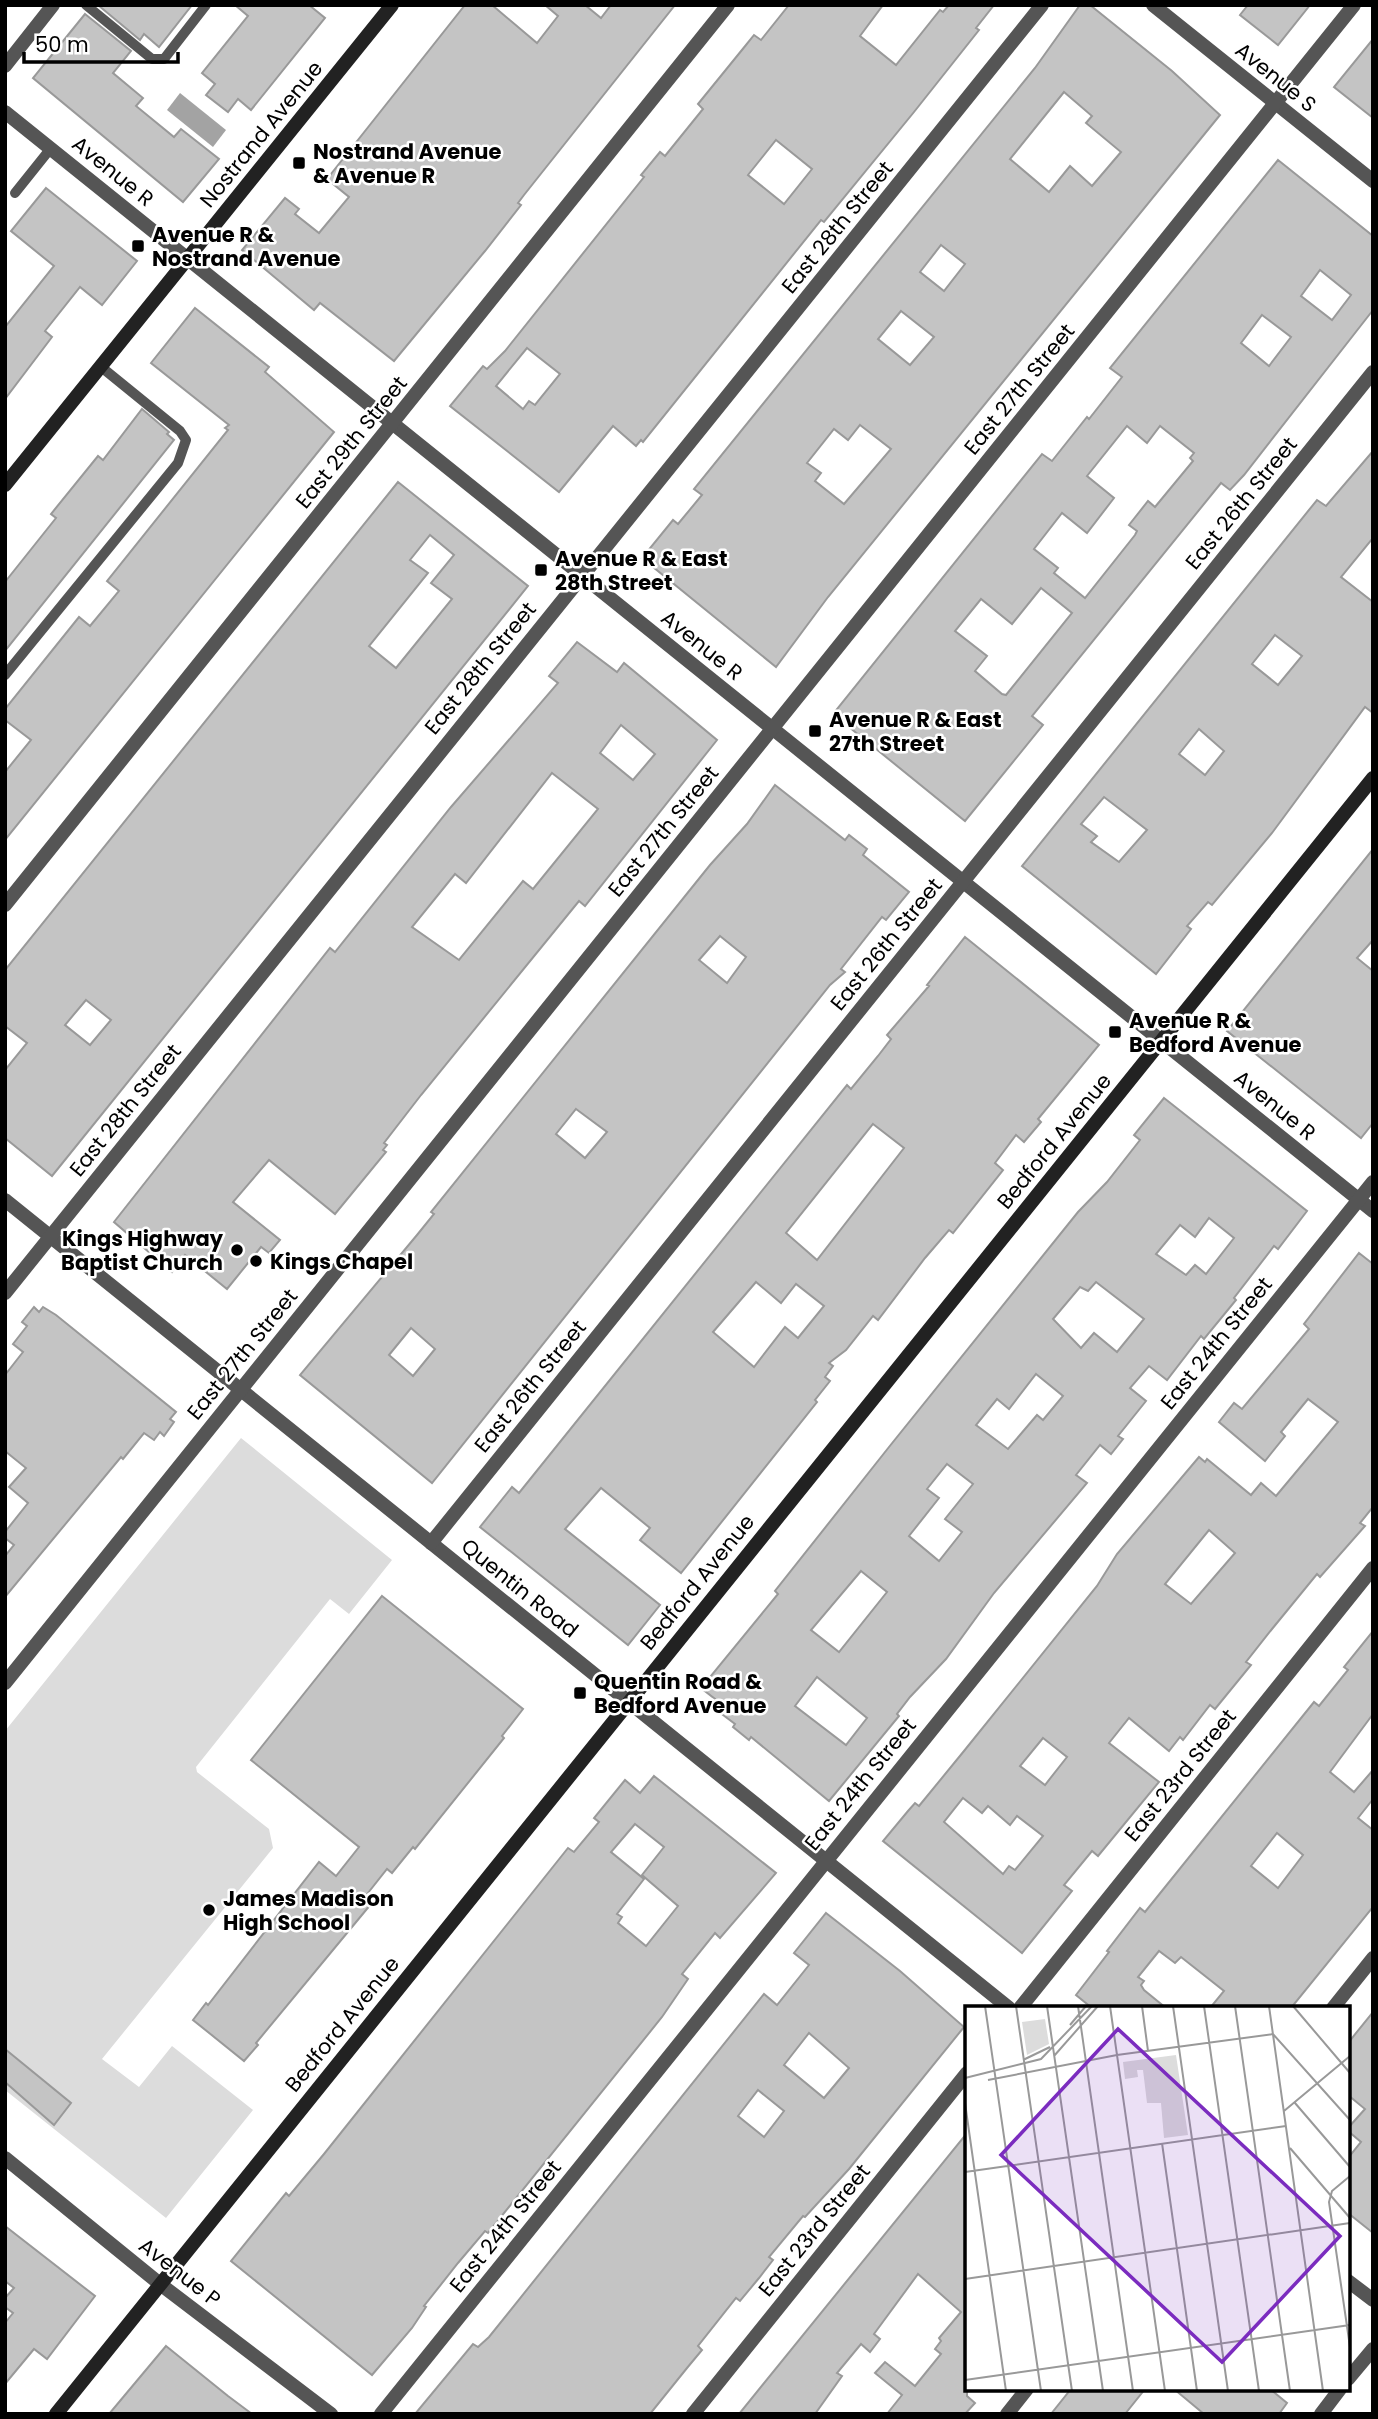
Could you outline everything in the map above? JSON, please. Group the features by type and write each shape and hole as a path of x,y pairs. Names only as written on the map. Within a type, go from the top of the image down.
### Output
{"main road":[{"name":"Nostrand Avenue","path":"5,485 392,5"},
{"name":"Bedford Avenue","path":"56,2414 1373,778"}],"street":[{"path":"5,66 53,5"},
{"name":"East 29th Street","path":"5,905 728,5"},
{"name":"East 28th Street","path":"5,1293 1042,5"},
{"name":"Avenue S","path":"1153,5 1373,181"},
{"name":"East 27th Street","path":"5,1683 1354,5"},
{"name":"Avenue R","path":"5,111 1373,1211"},
{"name":"East 26th Street","path":"431,1543 1373,372"},
{"name":"East 24th Street","path":"381,2414 1373,1182"},
{"name":"Quentin Road","path":"5,1200 1007,2006"},
{"name":"East 23rd Street","path":"1022,2006 1373,1568"},
{"path":"1335,2006 1373,1958"},
{"name":"East 23rd Street","path":"693,2414 965,2076"},
{"name":"Avenue P","path":"5,2158 160,2284 331,2414"},
{"path":"1350,2283 1373,2301"},
{"path":"1350,2377 1373,2348"},
{"path":"1007,2414 1025,2391"},
{"path":"1321,2414 1338,2391"}],"lane":[{"path":"86,5 152,59 163,59 206,5"},
{"path":"15,192 51,148"},
{"path":"5,675 178,463 186,448 186,440 180,431 100,366"}],"shaded area":[{"path":"180,93 226,130 213,147 167,110"},
{"path":"241,1438 392,1560 349,1614 330,1599 196,1767 197,1772 269,1829 273,1848 102,2059 139,2087 172,2046 253,2110 166,2218 5,2090 5,1731"}],"building":[{"path":"98,5 192,5 159,47 144,34 140,40"},
{"path":"235,5 309,5 325,18 251,110 238,99 228,112 206,95 215,84 202,73 248,16"},
{"path":"465,5 492,5 537,43 558,16 545,5 585,5 601,18 611,5 675,5 524,195 518,203 521,205 485,251 394,361 320,303 314,310 242,250 285,198 299,209 295,214 319,233 349,197 327,179"},
{"path":"789,5 883,5 860,36 896,65 940,10 943,12 949,5 994,5 976,28 979,30 914,112 824,222 821,220 643,442 641,440 636,446 613,426 559,492 450,406 483,366 487,369 505,351 644,177 641,175 660,152 665,156 703,109 698,104 754,35 761,40","holes":["776,140 812,169 784,204 748,175","527,348 560,374 535,405 529,401 523,409 496,386"]},
{"path":"1080,5 1090,5 1172,71 1220,115 828,597 776,667 642,558 673,520 678,524 702,495 694,489 1035,68","holes":["1064,92 1092,116 1086,123 1121,152 1092,186 1070,166 1049,192 1010,159","941,245 965,264 944,291 920,272","901,311 934,337 910,365 878,339","860,425 891,449 844,504 815,481 821,473 807,463 834,429 848,440"]},
{"path":"1248,5 1310,5 1278,45 1240,15"},
{"path":"85,14 131,51 113,73 143,98 136,106 174,137 181,129 219,159 183,202 33,78"},
{"path":"1373,39 1373,118 1334,87"},
{"path":"1278,160 1373,236 1373,310 1244,475 1230,490 1221,483 1032,716 1043,725 965,821 833,714 1042,454 1052,461 1087,417 1089,419 1122,377 1110,368","holes":["1320,270 1351,295 1332,320 1301,296","1262,315 1291,337 1269,366 1241,343","1127,426 1147,443 1160,426 1194,453 1190,458 1193,461 1155,507 1148,501 1129,525 1137,531 1135,535 1085,598 1054,573 1058,568 1034,549 1062,513 1087,533 1114,498 1087,476","1041,588 1072,613 1006,695 975,671 987,656 955,631 981,599 1012,624"]},
{"path":"46,188 137,261 102,305 80,287 45,331 52,337 5,399 5,327 54,266 11,231"},
{"path":"195,308 269,367 265,372 334,432 5,840 5,772 31,740 5,720 5,709 79,617 90,626 119,591 107,581 228,430 225,428 229,425 151,363"},
{"path":"142,409 169,432 167,434 174,440 5,651 5,582 56,518 51,514 98,456 103,460"},
{"path":"1373,451 1373,538 1341,577 1373,602 1373,713 1365,707 1272,833 1212,905 1208,902 1187,926 1191,929 1156,974 1022,866 1317,500 1326,506","holes":["1275,635 1302,656 1278,685 1252,664","1199,729 1224,751 1205,775 1179,754","1104,797 1147,830 1119,862 1091,842 1097,836 1081,824"]},
{"path":"398,482 528,586 52,1176 5,1138 5,1070 27,1043 5,1026 5,970","holes":["430,535 454,555 431,583 452,599 396,668 369,646 428,573 410,560","86,1000 111,1020 90,1045 65,1025"]},
{"path":"577,642 617,672 624,663 717,740 585,906 579,901 421,1095 384,1143 387,1145 383,1150 386,1152 335,1214 269,1160 233,1202 280,1240 269,1253 261,1247 227,1289 185,1255 172,1272 114,1222 330,948 335,952 451,807 558,683 549,676","holes":["621,725 655,754 633,780 600,753","552,773 598,809 533,889 523,881 459,960 412,927 455,874 466,883"]},
{"path":"775,785 845,840 849,835 867,849 863,855 909,892 886,920 882,917 841,969 845,972 830,985 432,1483 300,1375 434,1214 431,1212 710,865 747,824","holes":["720,936 746,957 727,983 699,960","576,1109 607,1132 585,1158 556,1134","411,1328 435,1349 413,1376 389,1355"]},
{"path":"1373,849 1373,940 1357,958 1373,971 1373,1123 1361,1138 1227,1031"},
{"path":"965,937 1099,1045 1038,1119 1041,1122 1024,1142 1016,1135 995,1163 1003,1170 953,1233 949,1230 878,1320 873,1316 846,1350 829,1363 833,1366 825,1377 830,1381 815,1400 817,1402 681,1573 640,1540 650,1528 601,1488 565,1529 660,1605 628,1645 480,1527 512,1487 519,1493 847,1085 851,1089 878,1056 891,1039 887,1035 929,986 927,985","holes":["873,1124 904,1148 817,1260 786,1233","756,1282 781,1303 796,1284 824,1306 798,1338 785,1327 754,1367 713,1332"]},
{"path":"1164,1098 1307,1211 1278,1249 1274,1246 1234,1298 1236,1300 1204,1339 1201,1336 1167,1380 1149,1366 1130,1388 1146,1401 1118,1436 1123,1439 1111,1454 1100,1445 1076,1475 1087,1483 994,1593 946,1659 910,1697 897,1714 899,1716 829,1801 751,1737 749,1740 733,1727 735,1724 710,1705 715,1699 701,1688 778,1594 775,1591 889,1447 1078,1212 1107,1182 1140,1140 1134,1135","holes":["1209,1218 1234,1238 1206,1274 1195,1265 1186,1275 1156,1254 1180,1225 1195,1237","1096,1282 1144,1319 1117,1352 1094,1333 1081,1348 1053,1319 1080,1287 1088,1291","1036,1374 1063,1396 1043,1420 1037,1415 1008,1449 976,1425 997,1399 1009,1409","947,1464 973,1484 945,1519 962,1532 939,1561 909,1536 939,1498 927,1489","861,1571 887,1592 839,1652 811,1630","817,1677 867,1718 846,1745 795,1706"]},
{"path":"1359,1253 1373,1264 1373,1507 1360,1523 1365,1526 1320,1577 1317,1574 1246,1662 1251,1665 1215,1709 1210,1705 1183,1740 1180,1737 1169,1751 1129,1718 1109,1743 1159,1782 1098,1856 1092,1851 1064,1885 1072,1891 1022,1953 883,1841 915,1803 919,1806 1097,1586 1117,1554 1199,1457 1205,1462 1207,1459 1251,1495 1261,1483 1276,1496 1338,1422 1308,1399 1281,1432 1285,1436 1265,1461 1219,1422 1234,1403 1242,1409 1309,1329 1304,1324","holes":["1209,1530 1235,1553 1191,1604 1165,1584","1043,1738 1067,1757 1045,1785 1020,1766","963,1798 982,1813 988,1806 1010,1825 1017,1816 1043,1836 1015,1870 1009,1866 1003,1874 944,1822"]},
{"path":"34,1307 39,1312 43,1307 56,1315 176,1412 170,1419 174,1422 164,1436 160,1432 154,1440 144,1433 123,1459 121,1457 5,1597 5,1556 14,1545 5,1538 5,1532 28,1503 9,1487 26,1468 5,1451 5,1375 23,1352 13,1344 27,1326 22,1322"},
{"path":"382,1596 523,1709 502,1736 504,1738 415,1849 413,1847 392,1873 387,1869 364,1898 371,1904 244,2061 193,2020 206,2003 208,2005 319,1862 336,1876 359,1847 251,1760"},
{"path":"1373,1631 1373,1714 1330,1772 1354,1792 1373,1770 1373,1799 1358,1818 1373,1830 1373,1907 1293,2006 1212,2006 1224,1991 1181,1957 1175,1963 1159,1951 1138,1977 1144,1981 1141,1985 1144,1990 1164,2006 1090,2006 1076,1995 1140,1908 1145,1912 1314,1702 1319,1706 1348,1670 1344,1667","holes":["1277,1833 1303,1855 1278,1888 1251,1866"]},
{"path":"654,1776 776,1873 720,1938 715,1933 682,1974 688,1979 662,2017 488,2233 485,2231 458,2263 424,2306 426,2307 412,2328 372,2375 231,2261 286,2193 289,2196 324,2154 568,1848 574,1852 599,1822 594,1818 625,1780 640,1793","holes":["635,1824 664,1847 642,1875 678,1906 646,1946 618,1923 622,1917 617,1914 644,1879 611,1852"]},
{"path":"826,1913 900,1971 964,2027 849,2169 805,2217 803,2216 769,2257 773,2260 740,2301 736,2298 698,2346 702,2350 650,2414 415,2414 473,2344 478,2347 489,2337 764,1994 777,2005 809,1965 794,1953","holes":["809,2033 849,2068 824,2098 784,2065","758,2090 784,2111 764,2137 738,2116"]},
{"path":"1373,2012 1373,2233 1350,2215 1350,2156 1361,2142 1350,2133 1350,2126 1365,2109 1350,2097 1350,2041"},
{"path":"5,2049 71,2103 54,2125 5,2082"},
{"path":"965,2135 965,2391 975,2403 965,2414 887,2414 902,2395 875,2373 885,2362 915,2386 941,2354 935,2349 941,2341 939,2338 961,2312 918,2274 874,2334 880,2339 870,2352 861,2344 837,2373 842,2376 815,2414 739,2414"},
{"path":"5,2226 95,2296 47,2359 34,2349 5,2384 5,2323 13,2313 5,2307 5,2298 14,2288 5,2281"},
{"path":"166,2346 228,2396 252,2414 109,2414"},
{"path":"1069,2391 1143,2391 1125,2414 1051,2414"},
{"path":"1176,2391 1272,2391 1287,2403 1279,2414 1204,2414"}],"place":[{"name":"Nostrand Avenue & Avenue R","path":"299,163"},
{"name":"Avenue R & Nostrand Avenue","path":"138,246"},
{"name":"Avenue R & East 28th Street","path":"541,570"},
{"name":"Avenue R & East 27th Street","path":"815,731"},
{"name":"Avenue R & Bedford Avenue","path":"1115,1032"},
{"name":"Kings Highway Baptist Church","path":"237,1250"},
{"name":"Kings Chapel","path":"256,1261"},
{"name":"Quentin Road & Bedford Avenue","path":"580,1693"},
{"name":"James Madison High School","path":"209,1910"}]}
